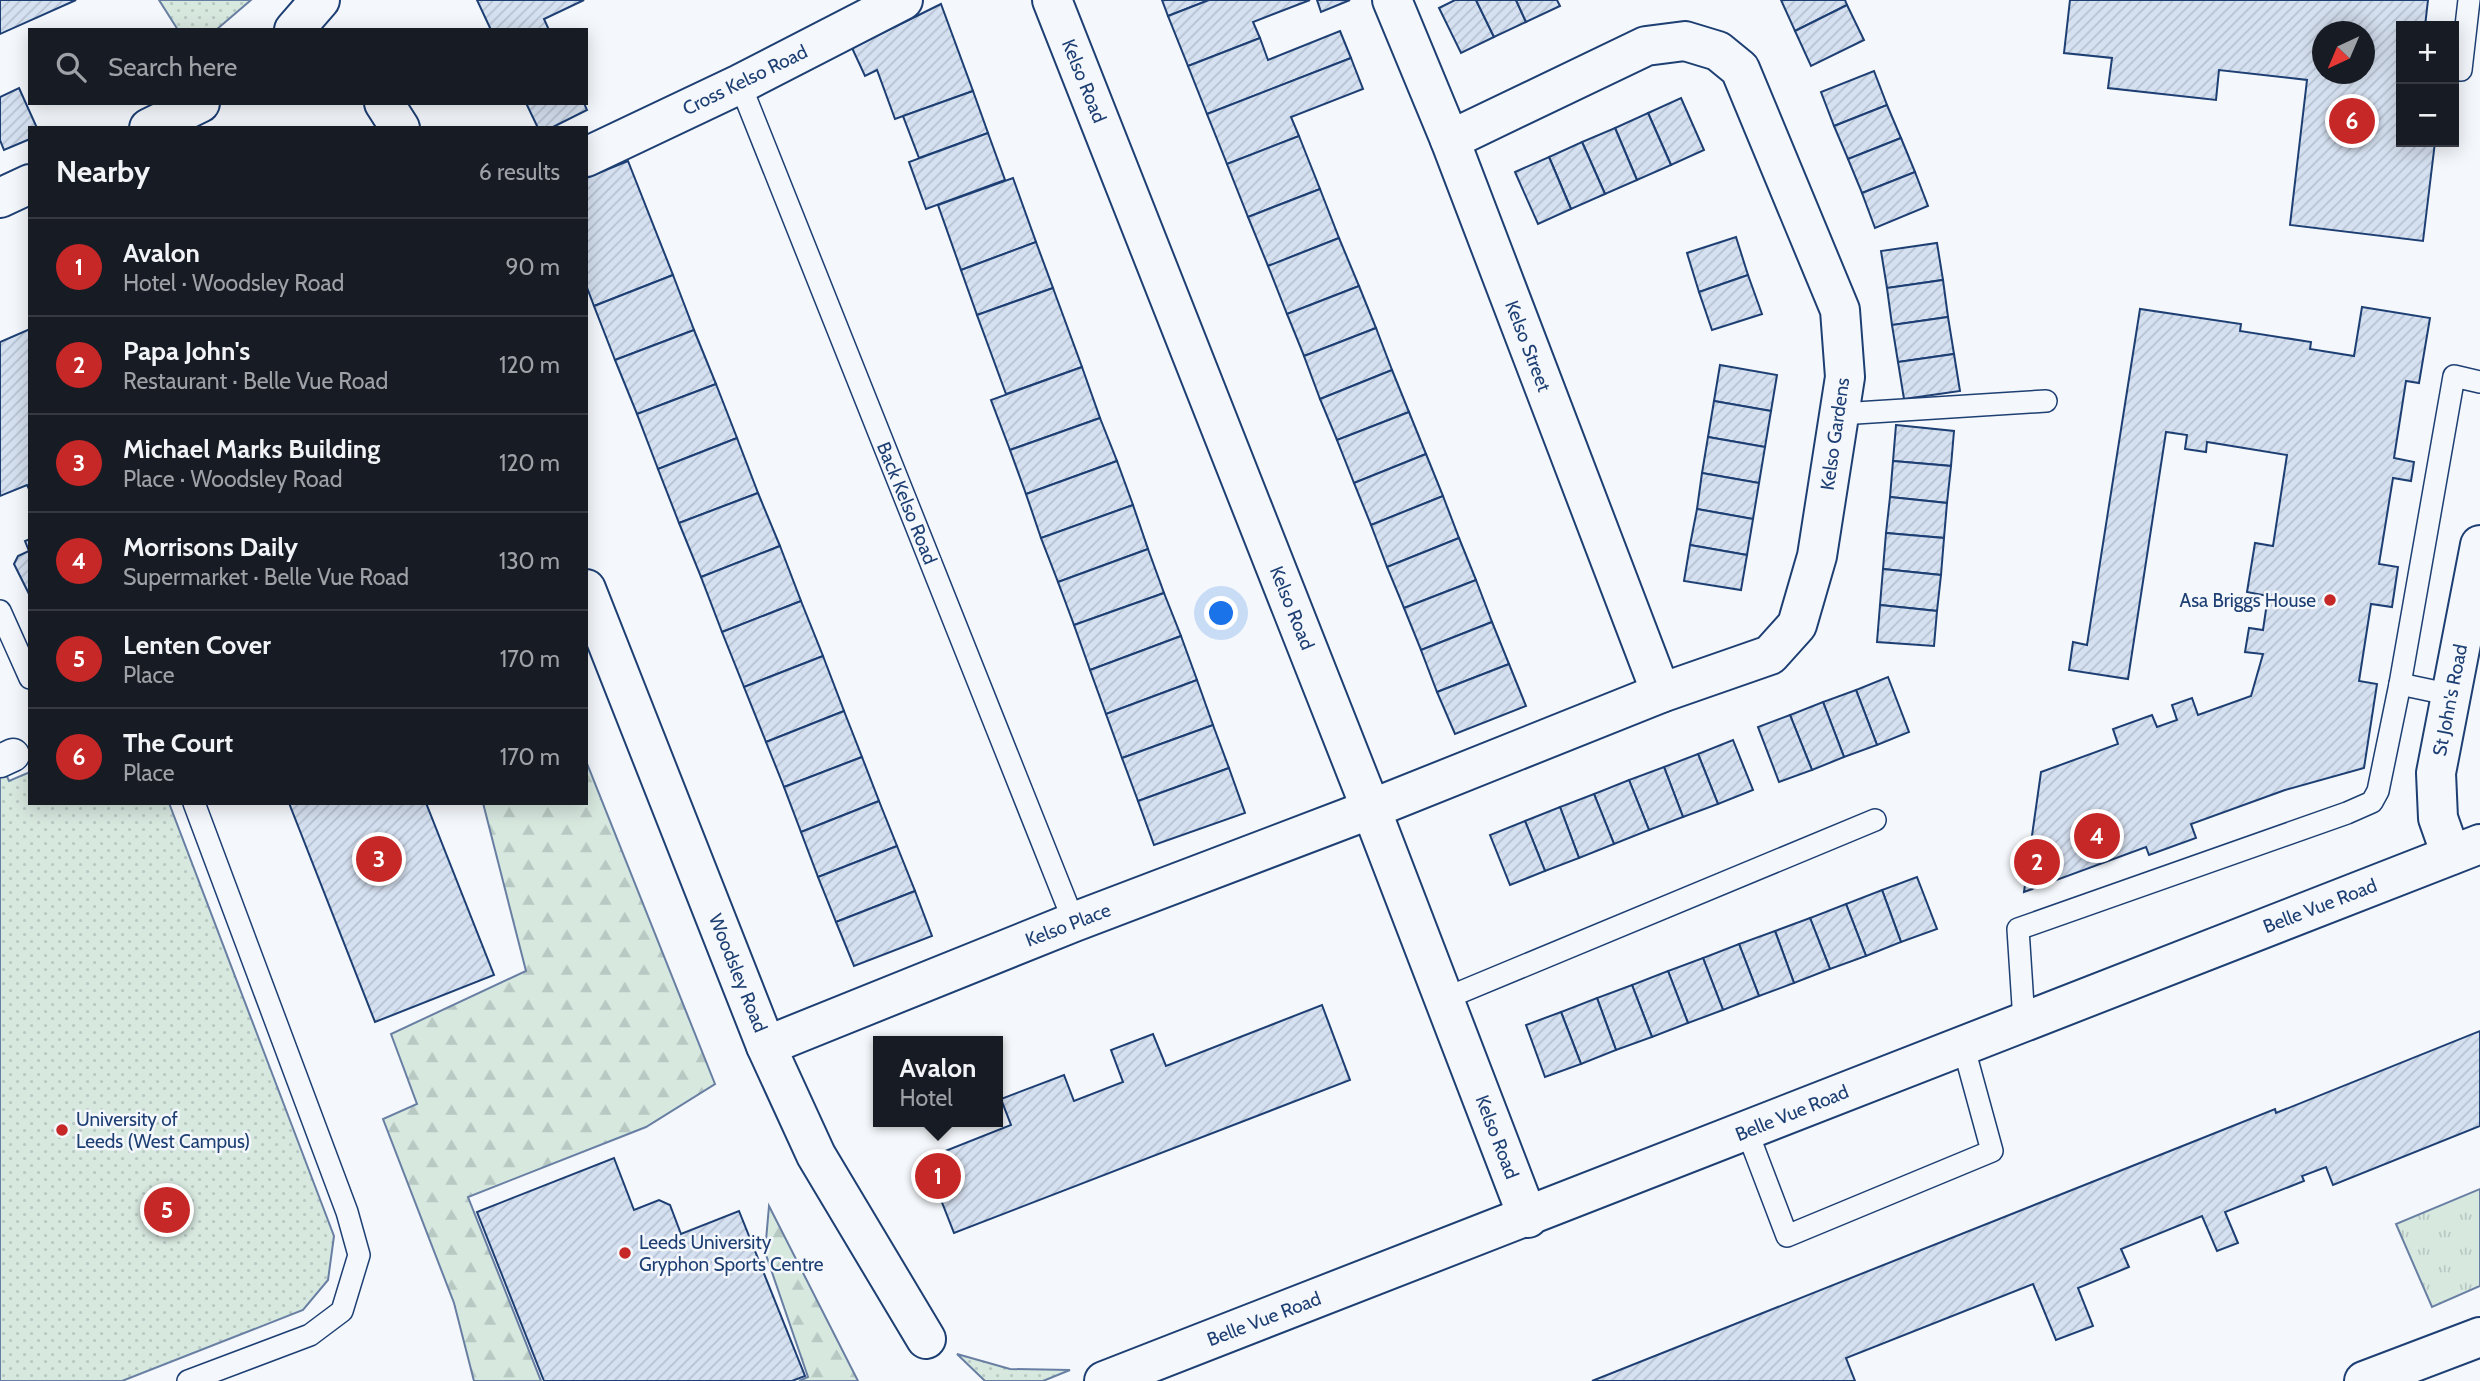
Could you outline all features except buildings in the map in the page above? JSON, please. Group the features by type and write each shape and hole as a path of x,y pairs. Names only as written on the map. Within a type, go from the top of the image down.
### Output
{"street":[{"name":"Cross Kelso Road","path":"588,156 740,84 903,0"},
{"name":"Kelso Road","path":"1052,0 1371,809 1528,1218"},
{"name":"Kelso Street","path":"1392,0 1450,140 1661,693"},
{"name":"Kelso Gardens","path":"1371,809 1661,693 1770,655 1797,625 1817,556 1845,377 1840,310 1740,69 1718,51 1685,41 1646,46 1450,140"},
{"path":"153,126 196,105"},
{"path":"385,105 399,126"},
{"path":"0,198 28,185"},
{"name":"St John's Road","path":"2465,849 2438,818 2436,773 2480,545"},
{"name":"Woodsley Road","path":"588,594 766,1046 816,1155 926,1339"},
{"name":"Kelso Place","path":"766,1046 1074,922 1371,809"},
{"name":"Belle Vue Road","path":"1104,1381 1528,1218 2465,849"},
{"path":"2364,1381 2480,1337"}],"lane":[{"path":"2460,70 2469,0"},
{"name":"Back Kelso Road","path":"740,84 1074,922"},
{"path":"2024,1021 2018,929 2372,802 2378,791 2400,684 2454,376 2480,382"},
{"path":"1840,414 2046,401"},
{"path":"0,611 28,674"},
{"path":"2400,684 2452,695"},
{"path":"188,1381 310,1335 342,1311 359,1255 347,1212 195,805"},
{"path":"1444,999 1875,820"},
{"path":"1747,1130 1787,1236 1992,1151 1963,1045"}],"green space":[{"path":"159,0 251,0 218,28 177,28"},
{"path":"0,761 9,781 28,773 28,805 170,805 334,1236 328,1280 303,1310 122,1381 0,1381"},
{"path":"588,766 715,1084 646,1127 468,1197 541,1381 474,1381 454,1303 383,1119 417,1104 391,1034 526,971 484,805 588,805"},
{"path":"2480,1189 2480,1286 2432,1307 2396,1224"},
{"path":"769,1206 858,1381 799,1381 808,1377 765,1252"},
{"path":"957,1354 1010,1369 1070,1370 1043,1381 985,1381"}],"place":[{"name":"The Court","path":"2352,121"},
{"name":"Asa Briggs House","path":"2330,600"},
{"name":"Morrisons Daily","path":"2097,836"},
{"name":"Michael Marks Building","path":"379,859"},
{"name":"Papa John's","path":"2037,862"},
{"name":"University of Leeds (West Campus)","path":"62,1130"},
{"name":"Avalon","path":"938,1176"},
{"name":"Lenten Cover","path":"167,1210"},
{"name":"Leeds University Gryphon Sports Centre","path":"625,1253"}]}
